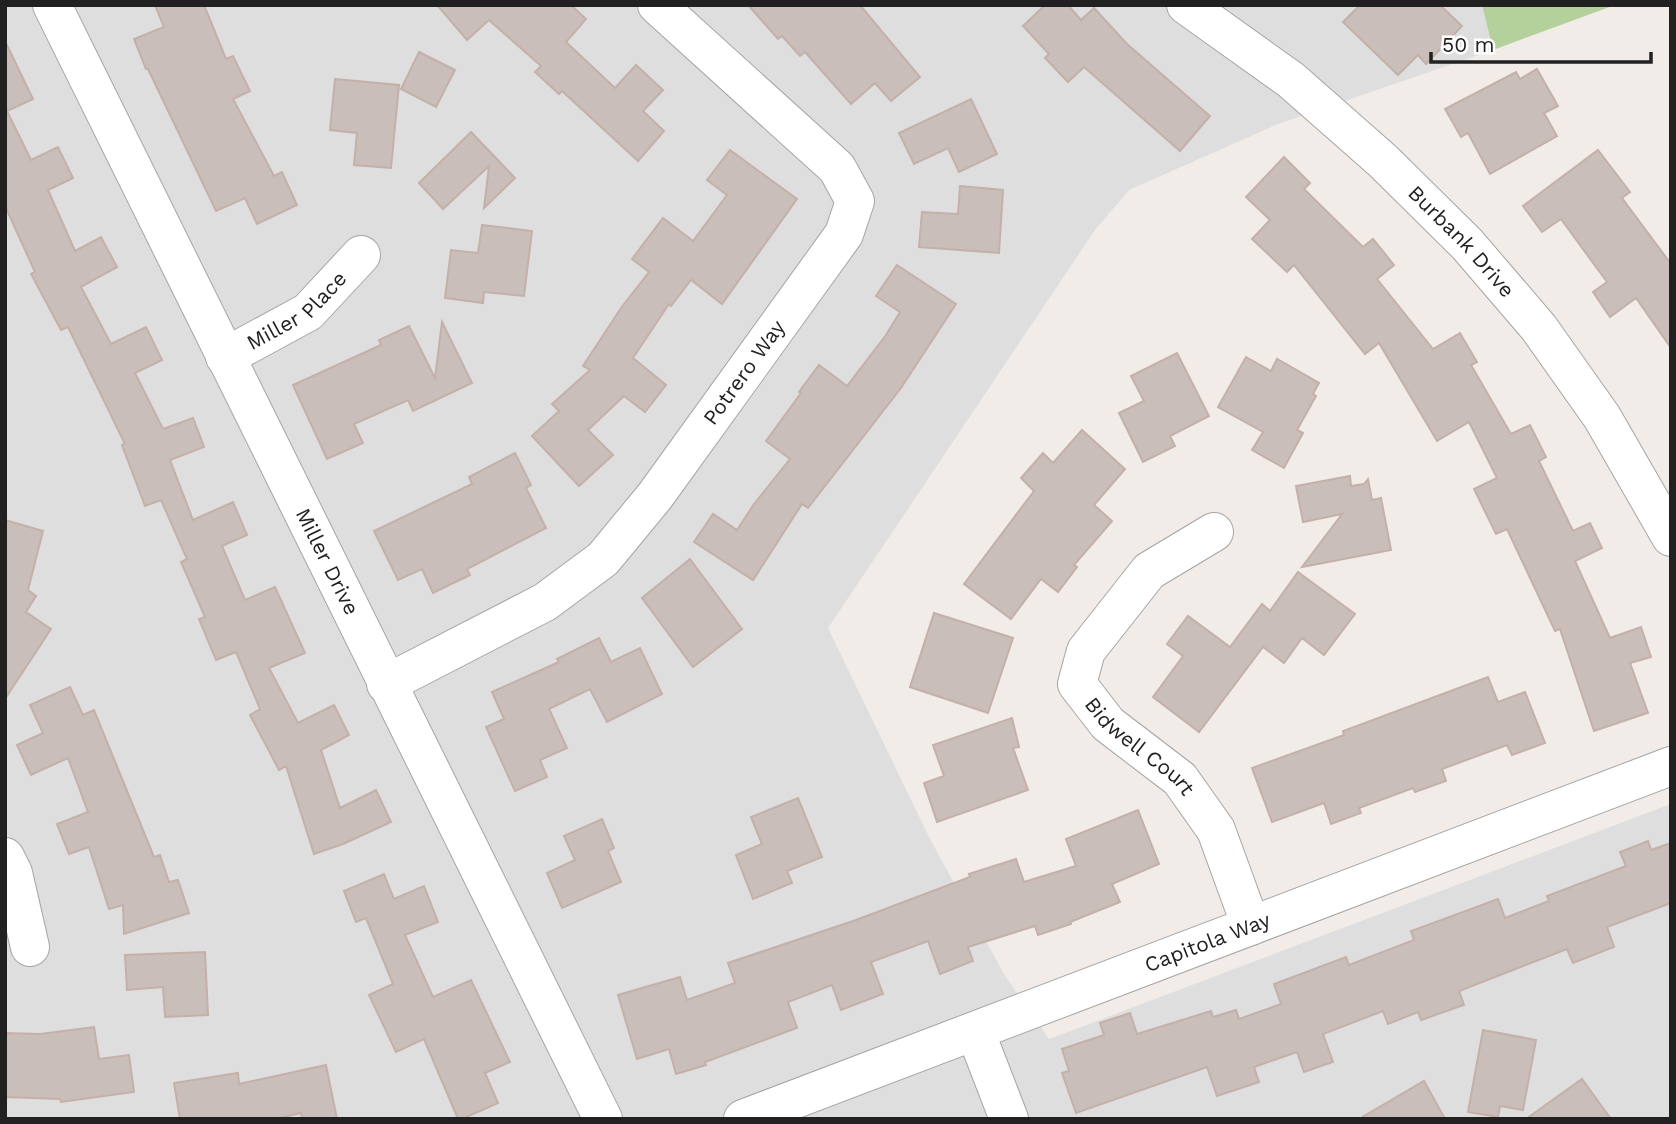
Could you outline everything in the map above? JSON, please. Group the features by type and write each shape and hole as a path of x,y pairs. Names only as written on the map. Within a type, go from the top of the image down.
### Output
{"street":[{"name":"Miller Drive","path":"52,5 603,1119"},
{"name":"Potrero Way","path":"386,684 545,602 603,559 656,496 844,234 855,201 836,168 657,5"},
{"name":"Burbank Drive","path":"1186,5 1291,79 1383,161 1467,244 1539,328 1602,417 1671,537"},
{"name":"Miller Place","path":"225,357 308,312 361,255"},
{"name":"Bidwell Court","path":"1214,533 1149,571 1086,651 1077,684 1108,724 1180,779 1216,830 1251,926"},
{"name":"Capitola Way","path":"743,1119 1671,766"},
{"path":"5,857 13,873 30,947"},
{"path":"975,1031 1009,1119"}],"shaded area":[{"path":"5,5 1482,5 1493,50 1278,124 1129,190 1095,230 828,628 930,839 1004,974 1049,1039 1671,804 1671,1119 5,1119"}],"green space":[{"path":"1482,5 1615,5 1493,50"}],"building":[{"path":"155,5 204,5 226,59 233,56 250,91 233,99 274,176 282,172 297,205 257,224 245,198 216,211 134,39 164,27"},
{"path":"437,5 571,5 586,19 566,42 615,88 636,65 663,90 643,111 664,131 638,161 562,91 559,94 535,72 541,66 489,20 467,40"},
{"path":"748,5 860,5 920,77 891,101 875,83 851,104 805,52 800,56 782,36 778,39"},
{"path":"1045,5 1068,5 1081,20 1094,8 1127,44 1210,116 1180,151 1084,67 1068,82 1045,58 1049,54 1023,26"},
{"path":"1360,5 1440,5 1462,26 1426,64 1418,55 1398,75 1343,22"},
{"path":"5,41 33,99 7,111 31,160 58,147 73,178 48,190 75,251 101,237 117,267 81,287 111,344 146,327 162,360 135,373 163,429 193,418 204,447 170,460 193,520 233,502 247,535 222,546 245,600 275,587 305,653 269,668 298,723 334,705 349,735 321,750 340,808 376,790 391,822 343,844 314,854 286,766 279,770 250,715 260,709 236,652 216,660 199,619 205,617 181,562 187,559 161,500 145,506 122,445 125,444 68,327 61,330 31,274 35,272 5,206"},
{"path":"419,52 455,70 436,107 401,89"},
{"path":"1537,69 1558,106 1544,113 1557,136 1490,174 1468,133 1461,137 1445,109 1516,72 1520,79"},
{"path":"335,79 399,85 391,168 354,165 357,133 330,130"},
{"path":"971,99 997,154 959,172 948,148 914,164 899,133"},
{"path":"471,132 515,178 484,208 489,166 443,209 419,183"},
{"path":"730,150 797,199 722,304 691,280 671,306 669,304 633,358 666,385 645,412 624,396 588,430 613,455 579,486 532,436 559,411 552,404 590,370 583,366 621,308 649,272 632,259 663,218 693,241 727,195 707,180"},
{"path":"1598,150 1630,192 1622,198 1671,264 1671,348 1636,298 1610,317 1593,292 1607,282 1561,219 1542,232 1523,206"},
{"path":"1284,157 1310,183 1304,189 1363,247 1373,239 1394,265 1377,279 1433,349 1460,333 1477,362 1471,365 1511,434 1530,425 1546,457 1539,461 1573,531 1590,523 1602,548 1575,561 1610,638 1641,627 1651,657 1630,663 1648,713 1594,731 1560,629 1555,631 1507,529 1496,534 1474,489 1497,478 1469,422 1437,441 1379,343 1365,354 1294,265 1287,272 1252,239 1270,220 1246,197"},
{"path":"960,186 1003,190 999,253 919,247 922,212 958,214"},
{"path":"482,225 532,231 524,296 484,292 483,303 445,298 451,250 478,253"},
{"path":"897,265 956,304 901,388 808,508 802,504 753,580 694,542 713,514 737,530 790,459 766,441 819,365 847,386 886,335 900,312 876,296"},
{"path":"442,322 472,383 413,411 408,400 354,424 363,443 327,459 293,385 381,345 379,340 409,326 435,378"},
{"path":"1177,353 1209,416 1170,436 1175,446 1143,462 1119,413 1144,401 1131,376"},
{"path":"1246,357 1271,371 1277,359 1319,383 1313,394 1316,396 1297,430 1303,433 1284,468 1252,450 1263,432 1218,407"},
{"path":"1082,430 1125,469 1094,505 1112,521 1074,565 1077,567 1058,592 1041,579 1011,619 964,584 1034,491 1021,478 1043,453 1053,463"},
{"path":"515,453 531,485 526,488 546,528 467,569 470,575 433,593 422,569 398,580 374,531 472,484 469,477"},
{"path":"1350,476 1351,486 1364,484 1368,479 1372,500 1381,498 1391,550 1302,567 1342,514 1303,522 1296,486"},
{"path":"5,520 43,531 28,590 36,596 26,612 51,629 5,699"},
{"path":"690,559 742,629 693,667 642,598"},
{"path":"1298,572 1355,614 1324,655 1302,638 1284,663 1263,647 1199,732 1153,697 1183,656 1167,644 1188,616 1230,647 1262,604 1270,611"},
{"path":"934,613 1013,638 988,713 910,687"},
{"path":"599,638 611,662 640,648 662,694 607,722 590,689 549,709 567,748 540,760 547,777 515,791 486,727 504,719 492,692 559,662 557,659"},
{"path":"1488,677 1498,702 1525,692 1545,743 1512,755 1507,745 1442,769 1446,781 1415,792 1413,788 1359,808 1361,813 1331,824 1324,803 1272,822 1252,768 1344,735 1343,731"},
{"path":"70,687 83,715 94,710 154,857 160,855 169,882 178,880 189,913 124,934 123,905 109,909 89,847 69,854 57,824 88,812 68,758 31,775 17,745 43,733 30,705"},
{"path":"1012,718 1019,747 1013,748 1028,790 937,822 924,783 944,776 933,745"},
{"path":"798,798 822,857 787,871 792,883 753,899 736,855 762,844 751,817"},
{"path":"1138,810 1159,864 1112,884 1120,902 1070,922 1071,924 1038,935 1035,926 968,947 973,961 940,974 928,941 871,962 883,994 841,1010 832,985 788,1002 797,1028 705,1062 706,1065 676,1074 669,1049 637,1059 618,995 680,977 687,1000 735,983 728,963 856,920 970,877 969,874 1016,859 1024,882 1076,866 1066,839"},
{"path":"602,819 614,848 608,851 621,882 562,908 547,873 575,860 564,836"},
{"path":"1648,841 1651,850 1671,843 1671,903 1607,927 1614,947 1573,963 1567,949 1459,991 1464,1005 1421,1020 1418,1012 1388,1024 1383,1011 1323,1034 1333,1062 1304,1072 1297,1052 1254,1067 1259,1082 1217,1096 1207,1067 1076,1113 1062,1073 1069,1071 1062,1049 1104,1035 1100,1023 1130,1013 1137,1034 1211,1011 1213,1017 1236,1010 1239,1019 1281,1004 1274,984 1346,957 1349,965 1414,940 1411,931 1498,899 1505,918 1549,901 1547,896 1626,866 1620,852"},
{"path":"384,874 394,899 424,886 438,922 405,935 433,997 471,980 510,1062 485,1073 498,1103 462,1119 458,1119 424,1039 396,1052 369,995 393,984 366,918 356,922 344,891"},
{"path":"205,952 208,1015 165,1017 163,987 127,990 125,955"},
{"path":"94,1027 99,1059 129,1055 134,1092 61,1102 60,1099 5,1097 5,1033 40,1034"},
{"path":"1483,1030 1536,1040 1523,1110 1500,1106 1498,1117 1468,1112"},
{"path":"326,1065 337,1119 302,1119 301,1113 275,1119 180,1119 174,1083 238,1073 239,1084"},
{"path":"1582,1079 1611,1119 1526,1119"},
{"path":"1424,1081 1445,1119 1359,1119"}]}
